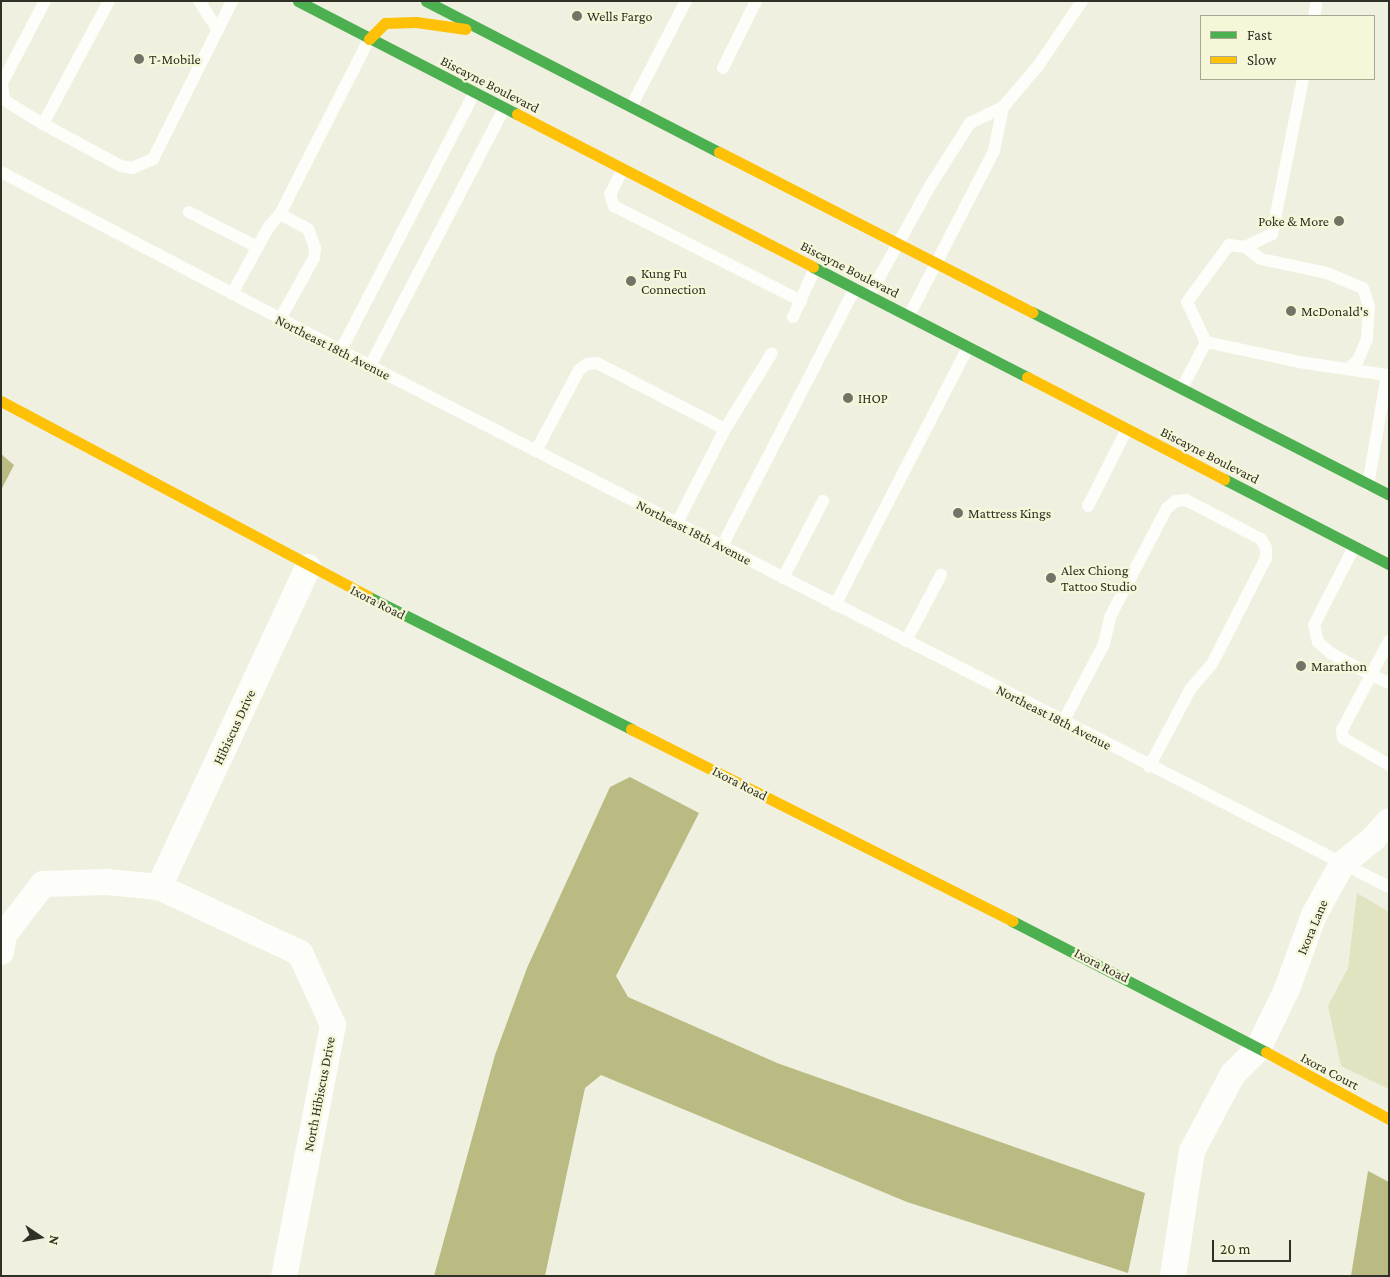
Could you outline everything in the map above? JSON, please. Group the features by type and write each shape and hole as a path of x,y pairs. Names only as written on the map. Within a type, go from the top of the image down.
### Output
{"main road":[{"name":"Biscayne Boulevard","path":"298,1 504,109 1389,564"},
{"path":"426,1 492,33 1389,495"},
{"path":"369,39 385,23 416,22 492,33"},
{"name":"Ixora Road","path":"1,402 308,567 1126,977 1258,1049"},
{"name":"Ixora Court","path":"1258,1049 1389,1119"}],"street":[{"name":"Hibiscus Drive","path":"159,887 308,567"},
{"name":"Ixora Lane","path":"1258,1049 1287,990 1314,915 1342,864 1389,821"},
{"name":"North Hibiscus Drive","path":"1,952 4,935 43,884 107,882 159,887 300,953 333,1025 284,1276"},
{"path":"1173,1276 1192,1151 1233,1074 1258,1049"}],"lane":[{"path":"45,1 2,83 1,92 9,106 121,166 132,168 143,165 153,159 232,1"},
{"path":"43,124 108,1"},
{"path":"198,1 218,30"},
{"path":"723,68 756,1"},
{"path":"869,296 897,242 970,123 1003,107 1038,66 1082,1"},
{"path":"1314,15 1317,1"},
{"path":"632,105 680,3"},
{"path":"232,294 257,247 280,214 369,39"},
{"path":"1206,342 1187,302 1229,245 1245,246 1272,234 1277,221 1303,80"},
{"path":"341,350 474,93"},
{"path":"909,316 994,151 1003,107"},
{"path":"370,366 504,109"},
{"path":"623,170 610,194 614,206 801,301"},
{"name":"Northeast 18th Avenue","path":"1,172 370,366 1150,767 1389,887"},
{"path":"189,212 257,247"},
{"path":"280,214 308,229 315,248 314,258 280,319"},
{"path":"1245,246 1262,258 1327,273 1363,288 1369,306 1367,339 1358,360 1348,369"},
{"path":"793,317 816,268"},
{"path":"722,546 855,288"},
{"path":"1206,342 1348,369 1388,370 1385,412 1368,485"},
{"path":"1182,388 1206,342"},
{"path":"836,605 968,347"},
{"path":"677,523 725,429 772,353"},
{"path":"536,451 579,370 587,364 597,363 725,429"},
{"path":"1088,506 1127,429"},
{"path":"1063,722 1104,644 1110,617 1167,508 1176,501 1186,500 1261,539 1266,548 1266,558 1212,664 1191,688 1150,767"},
{"path":"783,578 823,501"},
{"path":"1354,547 1314,625 1318,642 1332,654 1389,683"},
{"path":"906,641 940,575"},
{"path":"1389,641 1342,730 1343,738 1348,744 1389,765"}],"shaded area":[{"path":"1,454 14,465 1,490"},
{"path":"630,777 699,813 616,976 628,997 777,1063 1145,1193 1128,1273 907,1202 601,1075 585,1088 545,1276 434,1276 495,1055 527,968 610,787"},
{"path":"1357,893 1389,912 1389,1089 1341,1066 1328,1006 1348,968"},
{"path":"1368,1171 1389,1182 1389,1276 1351,1276"}],"traffic: fast":[{"path":"298,1 517,114"},
{"path":"426,1 719,152"},
{"path":"813,267 1027,377"},
{"path":"1032,312 1389,495"},
{"path":"1224,479 1389,564"},
{"path":"367,596 631,729"},
{"path":"1012,921 1266,1052"}],"traffic: slow":[{"path":"369,39 385,23 416,22 466,29"},
{"path":"517,114 813,267"},
{"path":"719,152 1032,312"},
{"path":"1027,377 1224,479"},
{"path":"1,401 367,596"},
{"path":"631,729 1012,921"},
{"path":"1266,1052 1389,1119"}],"place":[{"name":"Wells Fargo","path":"577,16"},
{"name":"T-Mobile","path":"139,59"},
{"name":"Poke & More","path":"1339,221"},
{"name":"Kung Fu Connection","path":"631,281"},
{"name":"McDonald's","path":"1291,311"},
{"name":"IHOP","path":"848,398"},
{"name":"Mattress Kings","path":"958,513"},
{"name":"Alex Chiong Tattoo Studio","path":"1051,578"},
{"name":"Marathon","path":"1301,666"}]}
